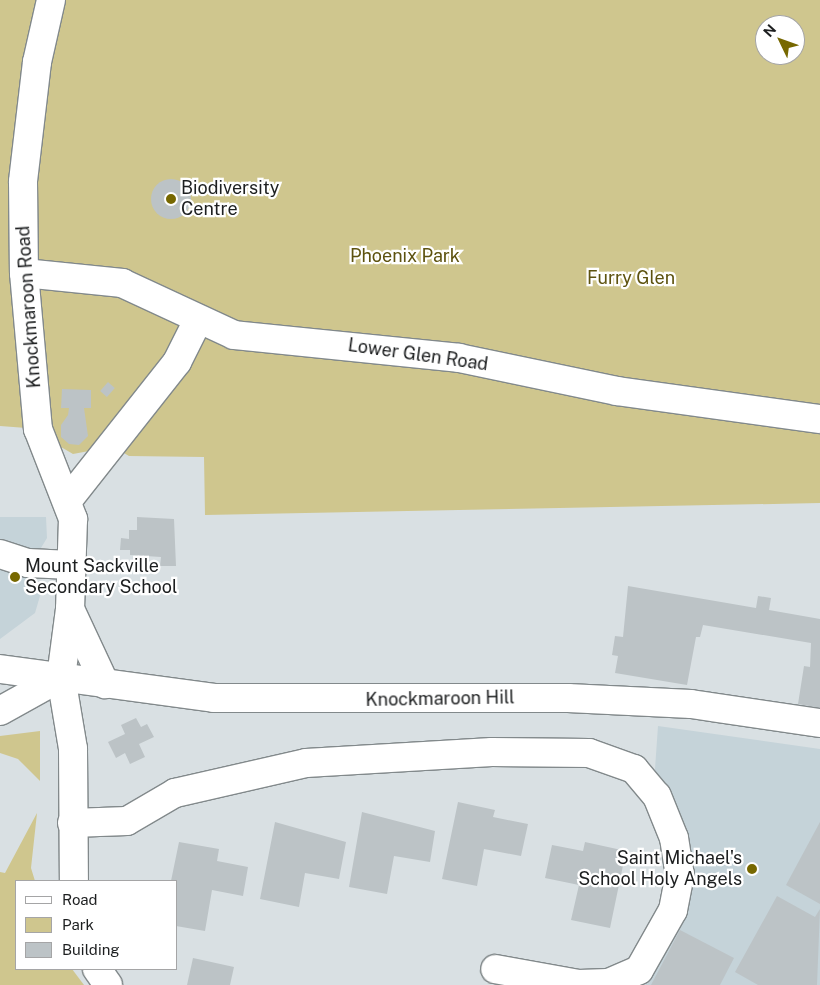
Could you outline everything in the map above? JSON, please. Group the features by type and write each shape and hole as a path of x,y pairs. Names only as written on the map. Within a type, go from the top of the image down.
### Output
{"street":[{"name":"Knockmaroon Road","path":"51,0 37,62 23,182 24,273 38,429 74,519 70,609 61,678 73,749 72,823 74,880"},
{"name":"Lower Glen Road","path":"24,273 122,283 198,320 234,335 459,358 617,391 820,419"},
{"path":"68,500 177,362 198,320"},
{"path":"0,554 28,563 71,565"},
{"name":"Knockmaroon Road","path":"70,609 105,684"},
{"name":"Knockmaroon Hill","path":"0,670 214,698 568,698 691,704 820,723"},
{"path":"0,711 61,678"},
{"path":"72,823 127,821 175,794 306,763 492,752 589,753 634,769 657,796 674,838 680,874 673,910 639,970 608,983 579,984 495,969"},
{"path":"99,970 108,985"}],"shaded area":[{"name":"Mount Sackville Secondary School","path":"0,517 46,517 47,538 24,576 40,582 42,589 35,613 0,639"},
{"name":"Saint Michael's School Holy Angels","path":"658,726 820,749 820,985 645,985 676,925 654,783"}],"green space":[{"name":"Phoenix Park","path":"0,0 820,0 820,503 205,515 204,457 129,456 100,439 89,451 73,454 61,447 53,430 0,426"},
{"path":"40,731 40,781 18,759 0,753 0,736"},
{"path":"37,813 31,868 35,880 15,880 15,970 73,970 84,985 0,985 0,872 5,873"}],"building":[{"name":"Biodiversity Centre","path":"167,179 175,179 182,182 188,188 191,199 188,210 182,216 175,219 167,219 160,216 154,210 151,203 151,195 154,188 160,182"},
{"path":"108,382 115,388 107,397 100,391"},
{"path":"62,389 91,390 91,408 84,408 88,436 79,445 69,444 61,437 61,425 68,415 69,408 61,408"},
{"path":"137,517 174,519 176,566 160,566 161,557 130,555 130,550 120,550 121,538 129,539 129,530 137,530"},
{"path":"628,586 756,608 758,596 771,598 769,610 820,619 820,708 798,704 804,666 810,667 811,643 703,625 700,637 696,637 687,685 615,673 618,656 612,655 615,636 623,637"},
{"path":"136,718 141,727 147,724 154,737 139,744 145,757 130,764 125,753 116,758 108,742 125,734 121,725"},
{"path":"458,802 495,810 493,817 528,824 521,856 484,849 477,886 442,879"},
{"path":"362,812 435,831 430,862 394,856 387,894 349,887"},
{"path":"275,822 346,842 339,879 305,873 299,907 260,899"},
{"path":"820,822 820,904 786,885"},
{"path":"179,842 219,849 217,861 248,867 243,896 212,890 205,931 178,926 178,880 171,880"},
{"path":"585,842 626,851 610,928 571,920 579,885 545,878 552,845 583,851"},
{"path":"777,896 815,917 820,909 817,985 758,985 735,972"},
{"path":"680,930 734,958 720,985 651,985"},
{"path":"193,958 234,967 230,985 187,985"}],"place":[{"name":"Biodiversity Centre","path":"171,199"},
{"name":"Mount Sackville Secondary School","path":"15,577"},
{"name":"Saint Michael's School Holy Angels","path":"752,869"}],"park label":[{"name":"Furry Glen","path":"631,278"}]}
